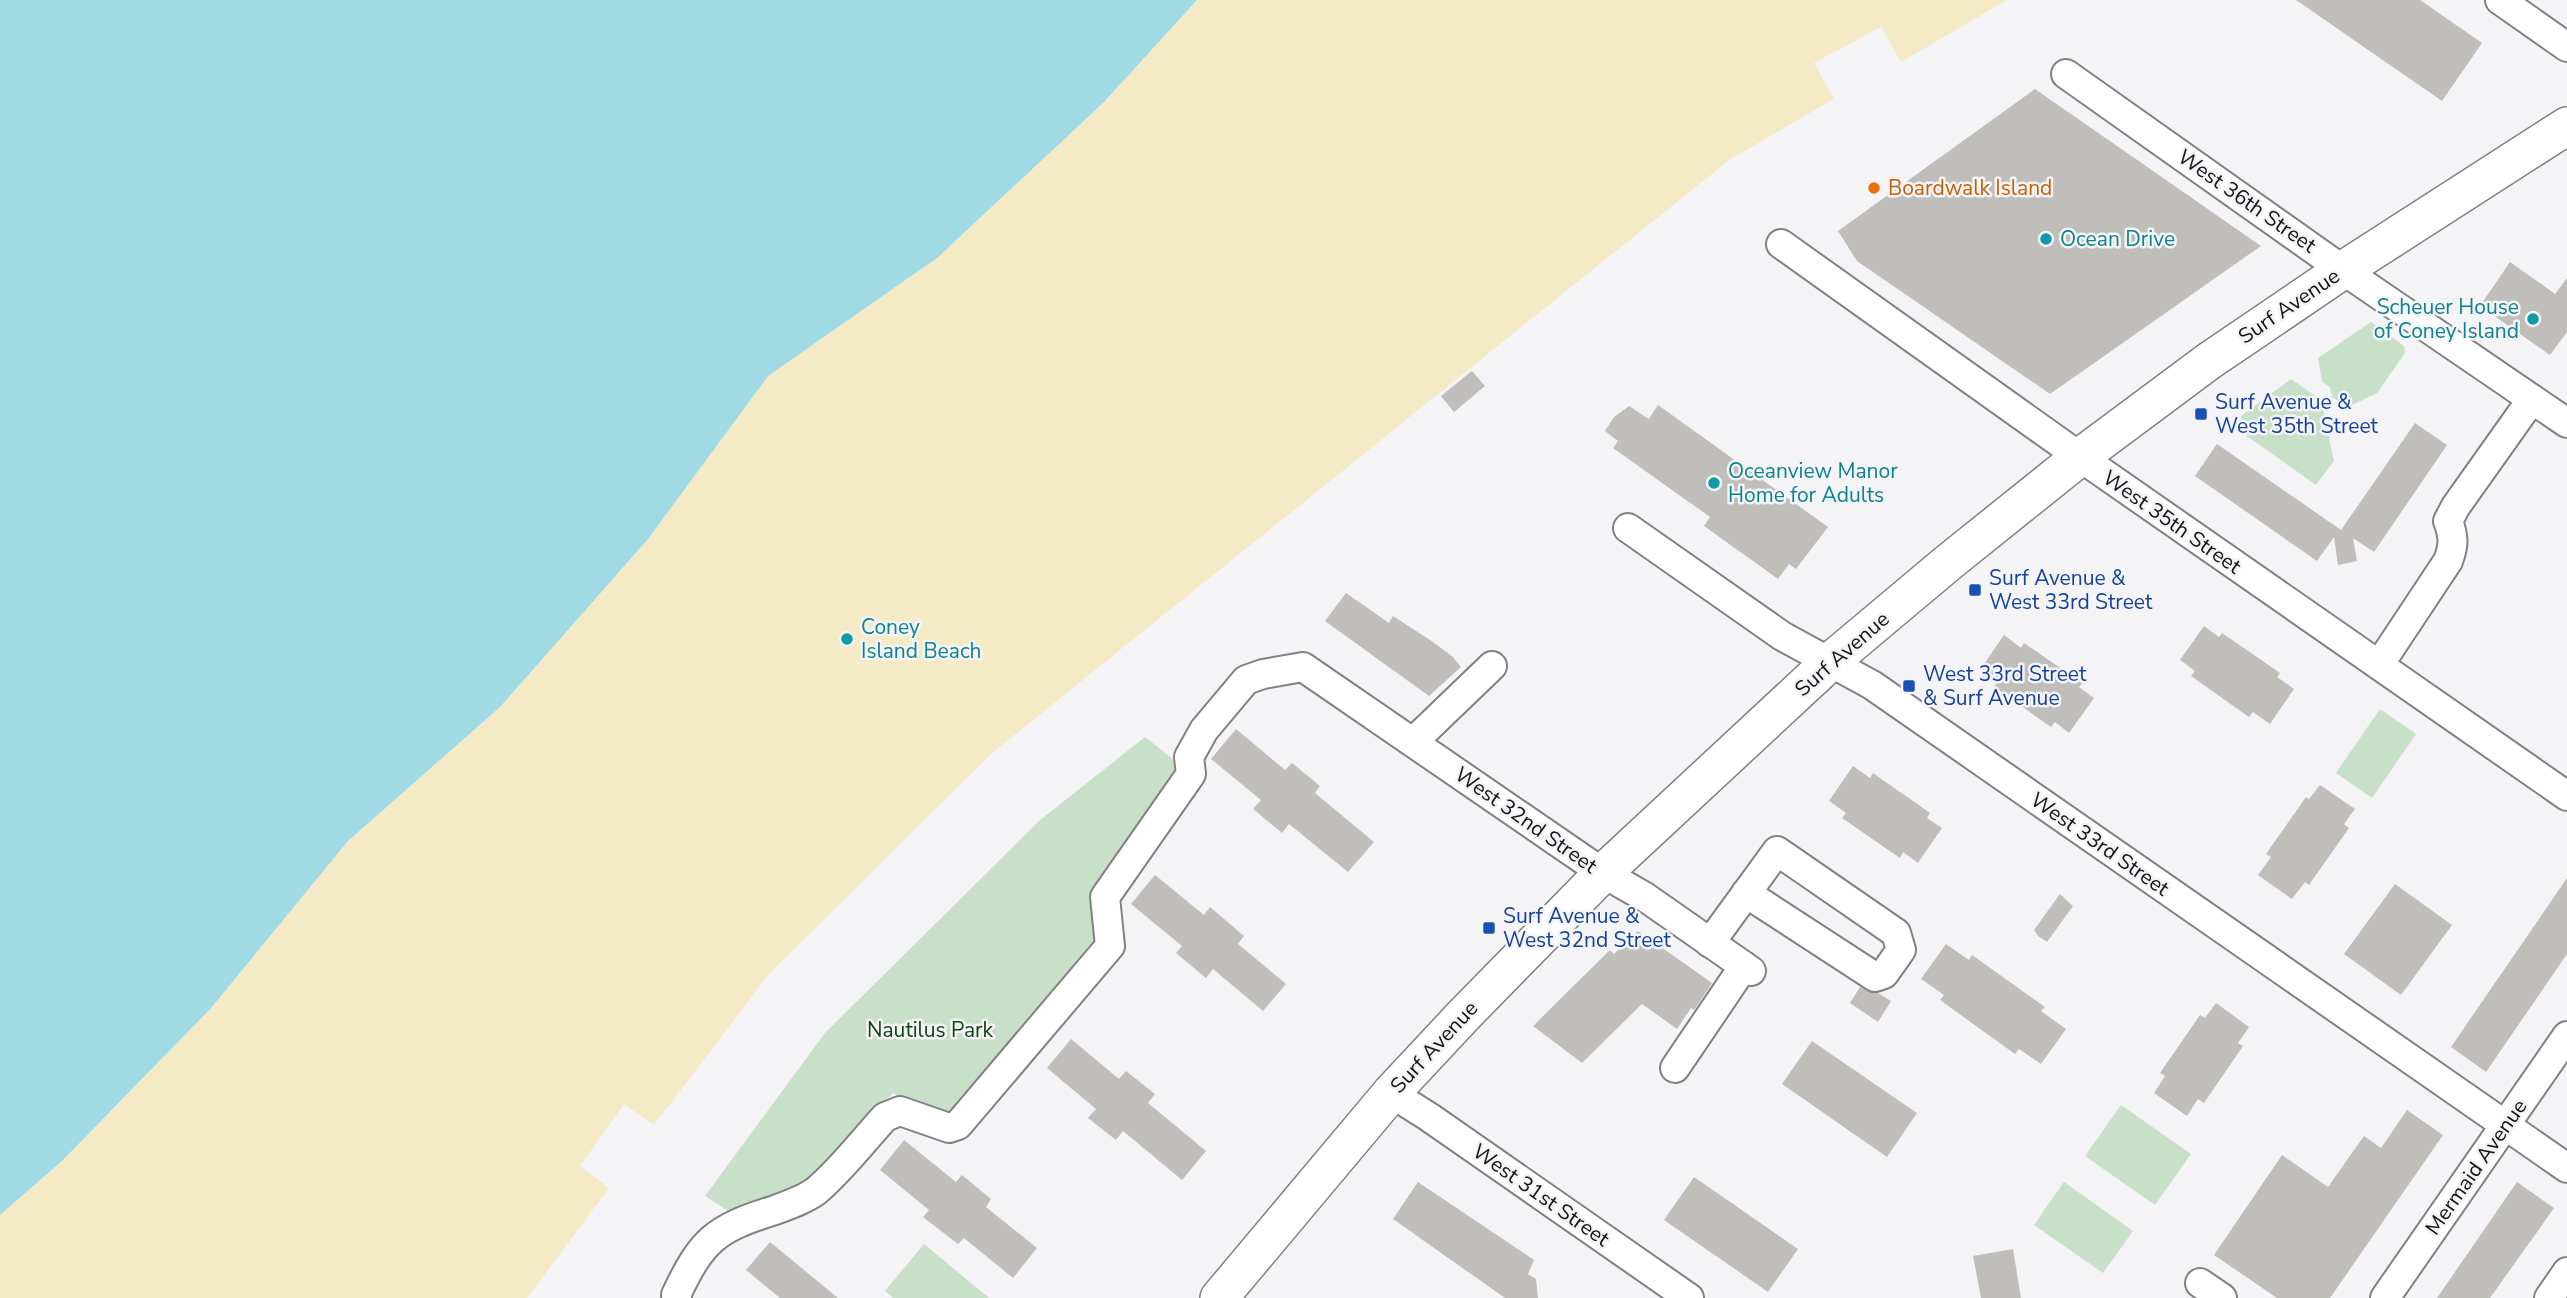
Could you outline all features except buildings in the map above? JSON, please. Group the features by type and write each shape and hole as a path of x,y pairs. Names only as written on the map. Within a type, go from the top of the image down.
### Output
{"main road":[{"name":"Surf Avenue","path":"1219,1298 1391,1093 1462,1017 1603,873 1831,661 2080,457 2209,361 2343,270 2567,127"}],"street":[{"path":"2500,0 2567,47"},
{"name":"West 36th Street","path":"2066,74 2343,270 2567,423"},
{"name":"West 35th Street","path":"1781,244 2080,457 2567,796"},
{"path":"2379,665 2448,561 2454,547 2454,537 2448,521 2456,506 2532,399"},
{"name":"West 33rd Street","path":"1628,528 1783,636 1872,685 2567,1168"},
{"path":"1414,741 1492,666"},
{"name":"West 32nd Street","path":"677,1298 689,1268 710,1239 735,1223 782,1208 814,1192 886,1117 900,1111 949,1128 958,1125 1110,946 1105,897 1191,774 1189,757 1205,730 1246,680 1263,674 1303,667 1603,873 1645,897 1747,969 1675,1068"},
{"path":"1710,943 1746,893 1777,850 1896,933 1902,950 1884,974 1875,977 1746,893"},
{"name":"Mermaid Avenue","path":"2385,1298 2567,1036"},
{"name":"West 31st Street","path":"1391,1093 1689,1298"},
{"path":"2549,1298 2567,1272"}],"green space":[{"path":"2371,322 2404,346 2405,353 2377,393 2348,407 2332,397 2330,387 2322,382 2318,358"},
{"path":"2291,379 2321,400 2334,461 2316,485 2247,436 2241,416"},
{"path":"2380,709 2416,734 2372,798 2336,773"},
{"name":"Nautilus Park","path":"1145,737 1184,768 1089,900 1100,939 950,1120 893,1093 796,1193 733,1214 705,1196 825,1033 1039,821"},
{"path":"2121,1105 2191,1154 2155,1205 2085,1156"},
{"path":"2064,1182 2133,1231 2103,1273 2034,1225"},
{"path":"924,1244 989,1298 893,1298 885,1291"}],"sand":[{"name":"Coney Island Beach","path":"1197,0 2007,0 1901,62 1881,27 1814,63 1834,99 1729,160 992,753 770,973 654,1125 624,1104 580,1166 609,1188 527,1298 0,1298 0,1215 63,1160 211,1008 348,841 500,707 648,539 768,376 937,258 1104,102"}],"water":[{"path":"0,0 1197,0 1104,102 937,258 768,376 648,539 500,707 348,841 211,1008 63,1160 0,1215"}],"place":[{"name":"Boardwalk Island","path":"1874,188"},
{"name":"Ocean Drive","path":"2046,239"},
{"name":"Scheuer House of Coney Island","path":"2533,319"},
{"name":"Surf Avenue & West 35th Street","path":"2201,414"},
{"name":"Oceanview Manor Home for Adults","path":"1714,483"},
{"name":"Surf Avenue & West 33rd Street","path":"1975,590"},
{"name":"Coney Island Beach","path":"847,639"},
{"name":"West 33rd Street & Surf Avenue","path":"1909,686"},
{"name":"Surf Avenue & West 32nd Street","path":"1489,928"}]}
